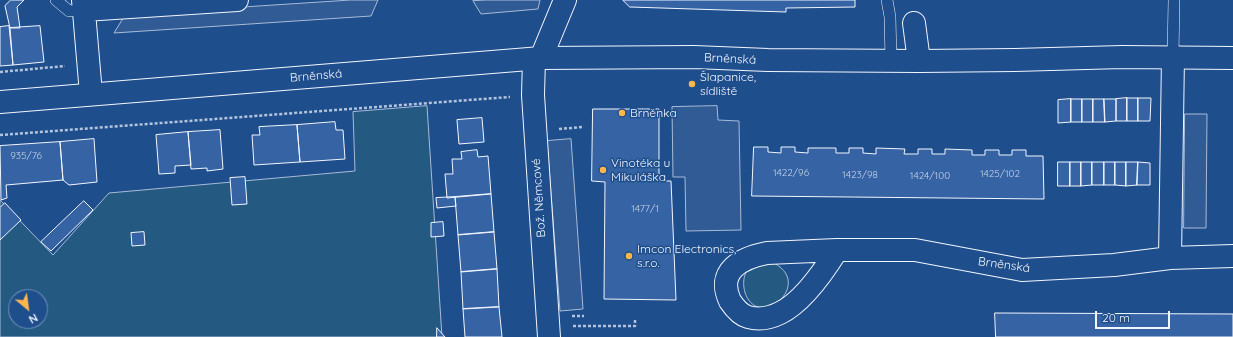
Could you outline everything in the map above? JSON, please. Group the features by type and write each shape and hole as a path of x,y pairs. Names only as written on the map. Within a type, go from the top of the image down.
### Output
{"street":[{"path":"92,94 84,5 237,0"},
{"path":"537,58 564,0"},
{"path":"914,23 920,61"},
{"path":"1170,258 1173,56"},
{"name":"Brněnská","path":"0,102 537,58 694,57 768,60 920,61 1173,56 1233,58"},
{"name":"Bož. Němcové","path":"537,58 532,95 549,337"},
{"name":"Brněnská","path":"837,250 823,272 806,292 782,312 769,317 746,317 732,304 726,291 726,282 729,273 735,265 755,255 767,253 837,250 915,250 1022,270 1114,265 1170,258 1233,256"}],"lane":[{"path":"56,0 69,12 84,5"},
{"path":"887,0 890,17 891,61"},
{"path":"1173,56 1174,0"}],"path":[{"path":"0,72 89,64"},
{"path":"0,135 532,95"},
{"path":"570,316 584,316"},
{"path":"572,326 635,326 635,318"}],"shaded area":[{"path":"351,0 378,0 371,16 114,33 125,15"},
{"path":"540,0 538,9 481,14 473,1"},
{"path":"427,106 442,337 0,337 0,200 53,255 109,193 355,171 353,112"},
{"path":"717,106 718,120 739,121 741,230 686,231 685,177 673,177 672,107"},
{"path":"1185,114 1207,114 1206,228 1184,228"},
{"path":"571,139 583,309 560,311 547,141"},
{"path":"774,263 784,271 788,281 787,290 782,299 774,305 765,308 756,306 748,299 746,295 744,281 746,272 749,268 755,265"}],"building":[{"path":"11,0 24,0 17,7 20,28 10,28 5,6"},
{"path":"623,0 855,0 855,7 786,8 786,12 630,7"},
{"path":"9,26 13,65 0,66 0,27"},
{"path":"40,26 44,62 13,65 10,28"},
{"path":"1127,98 1138,98 1138,121 1127,121"},
{"path":"1127,98 1127,121 1116,121 1116,99"},
{"path":"1138,98 1151,98 1150,121 1138,121"},
{"path":"1071,99 1071,122 1058,123 1058,100"},
{"path":"1071,99 1082,99 1082,122 1071,122"},
{"path":"1082,99 1093,99 1093,122 1082,122"},
{"path":"1093,99 1104,99 1105,122 1093,122"},
{"path":"1104,99 1116,99 1116,121 1105,122"},
{"path":"593,109 659,109 659,181 671,181 676,300 604,299 605,182 592,181"},
{"path":"482,118 484,142 459,144 457,120"},
{"path":"335,122 336,130 343,130 345,159 300,162 297,125"},
{"path":"297,125 300,162 254,165 252,135 260,135 259,127"},
{"path":"220,130 223,169 207,171 207,168 191,169 188,132"},
{"path":"188,132 191,165 175,166 175,173 159,174 156,135"},
{"path":"94,139 97,182 69,185 63,180 60,142"},
{"path":"60,142 63,180 6,185 7,198 1,200 0,146"},
{"path":"754,147 768,147 768,152 781,153 781,147 795,147 795,152 808,153 808,148 836,148 836,153 849,153 849,148 863,148 863,153 876,154 876,148 905,149 904,154 918,154 918,149 932,149 932,154 945,154 945,149 972,150 972,155 985,155 985,150 999,150 999,155 1012,155 1012,150 1026,150 1026,156 1043,156 1044,199 752,196"},
{"path":"477,150 478,157 488,156 491,194 447,198 445,174 453,174 452,159 462,159 461,152"},
{"path":"1058,162 1070,162 1070,186 1058,186"},
{"path":"1070,162 1081,162 1081,186 1070,186"},
{"path":"1081,162 1092,162 1092,185 1081,186"},
{"path":"1092,162 1104,162 1104,185 1092,185"},
{"path":"1104,162 1115,162 1115,185 1104,185"},
{"path":"1115,162 1126,162 1126,186 1115,185"},
{"path":"1126,162 1138,162 1137,185 1126,186"},
{"path":"1138,162 1150,163 1150,185 1137,185"},
{"path":"245,177 247,204 232,205 230,178"},
{"path":"491,194 494,232 458,235 455,197"},
{"path":"455,197 456,206 437,208 436,198"},
{"path":"84,201 93,210 51,251 41,242"},
{"path":"5,203 21,220 0,240 0,208"},
{"path":"443,222 444,236 431,237 431,223"},
{"path":"144,232 145,245 132,246 131,233"},
{"path":"494,232 497,269 461,272 458,235"},
{"path":"497,269 499,307 463,309 461,272"},
{"path":"499,307 502,337 465,337 463,309"},
{"path":"995,313 1233,314 1233,337 996,337"},
{"path":"437,328 445,337 437,337"}],"place":[{"name":"Šlapanice, sídliště","path":"692,84"},
{"name":"Brněnka","path":"622,113"},
{"name":"Vinotéka u Mikuláška","path":"603,170"},
{"name":"Imcon Electronics, s.r.o.","path":"629,256"}]}
